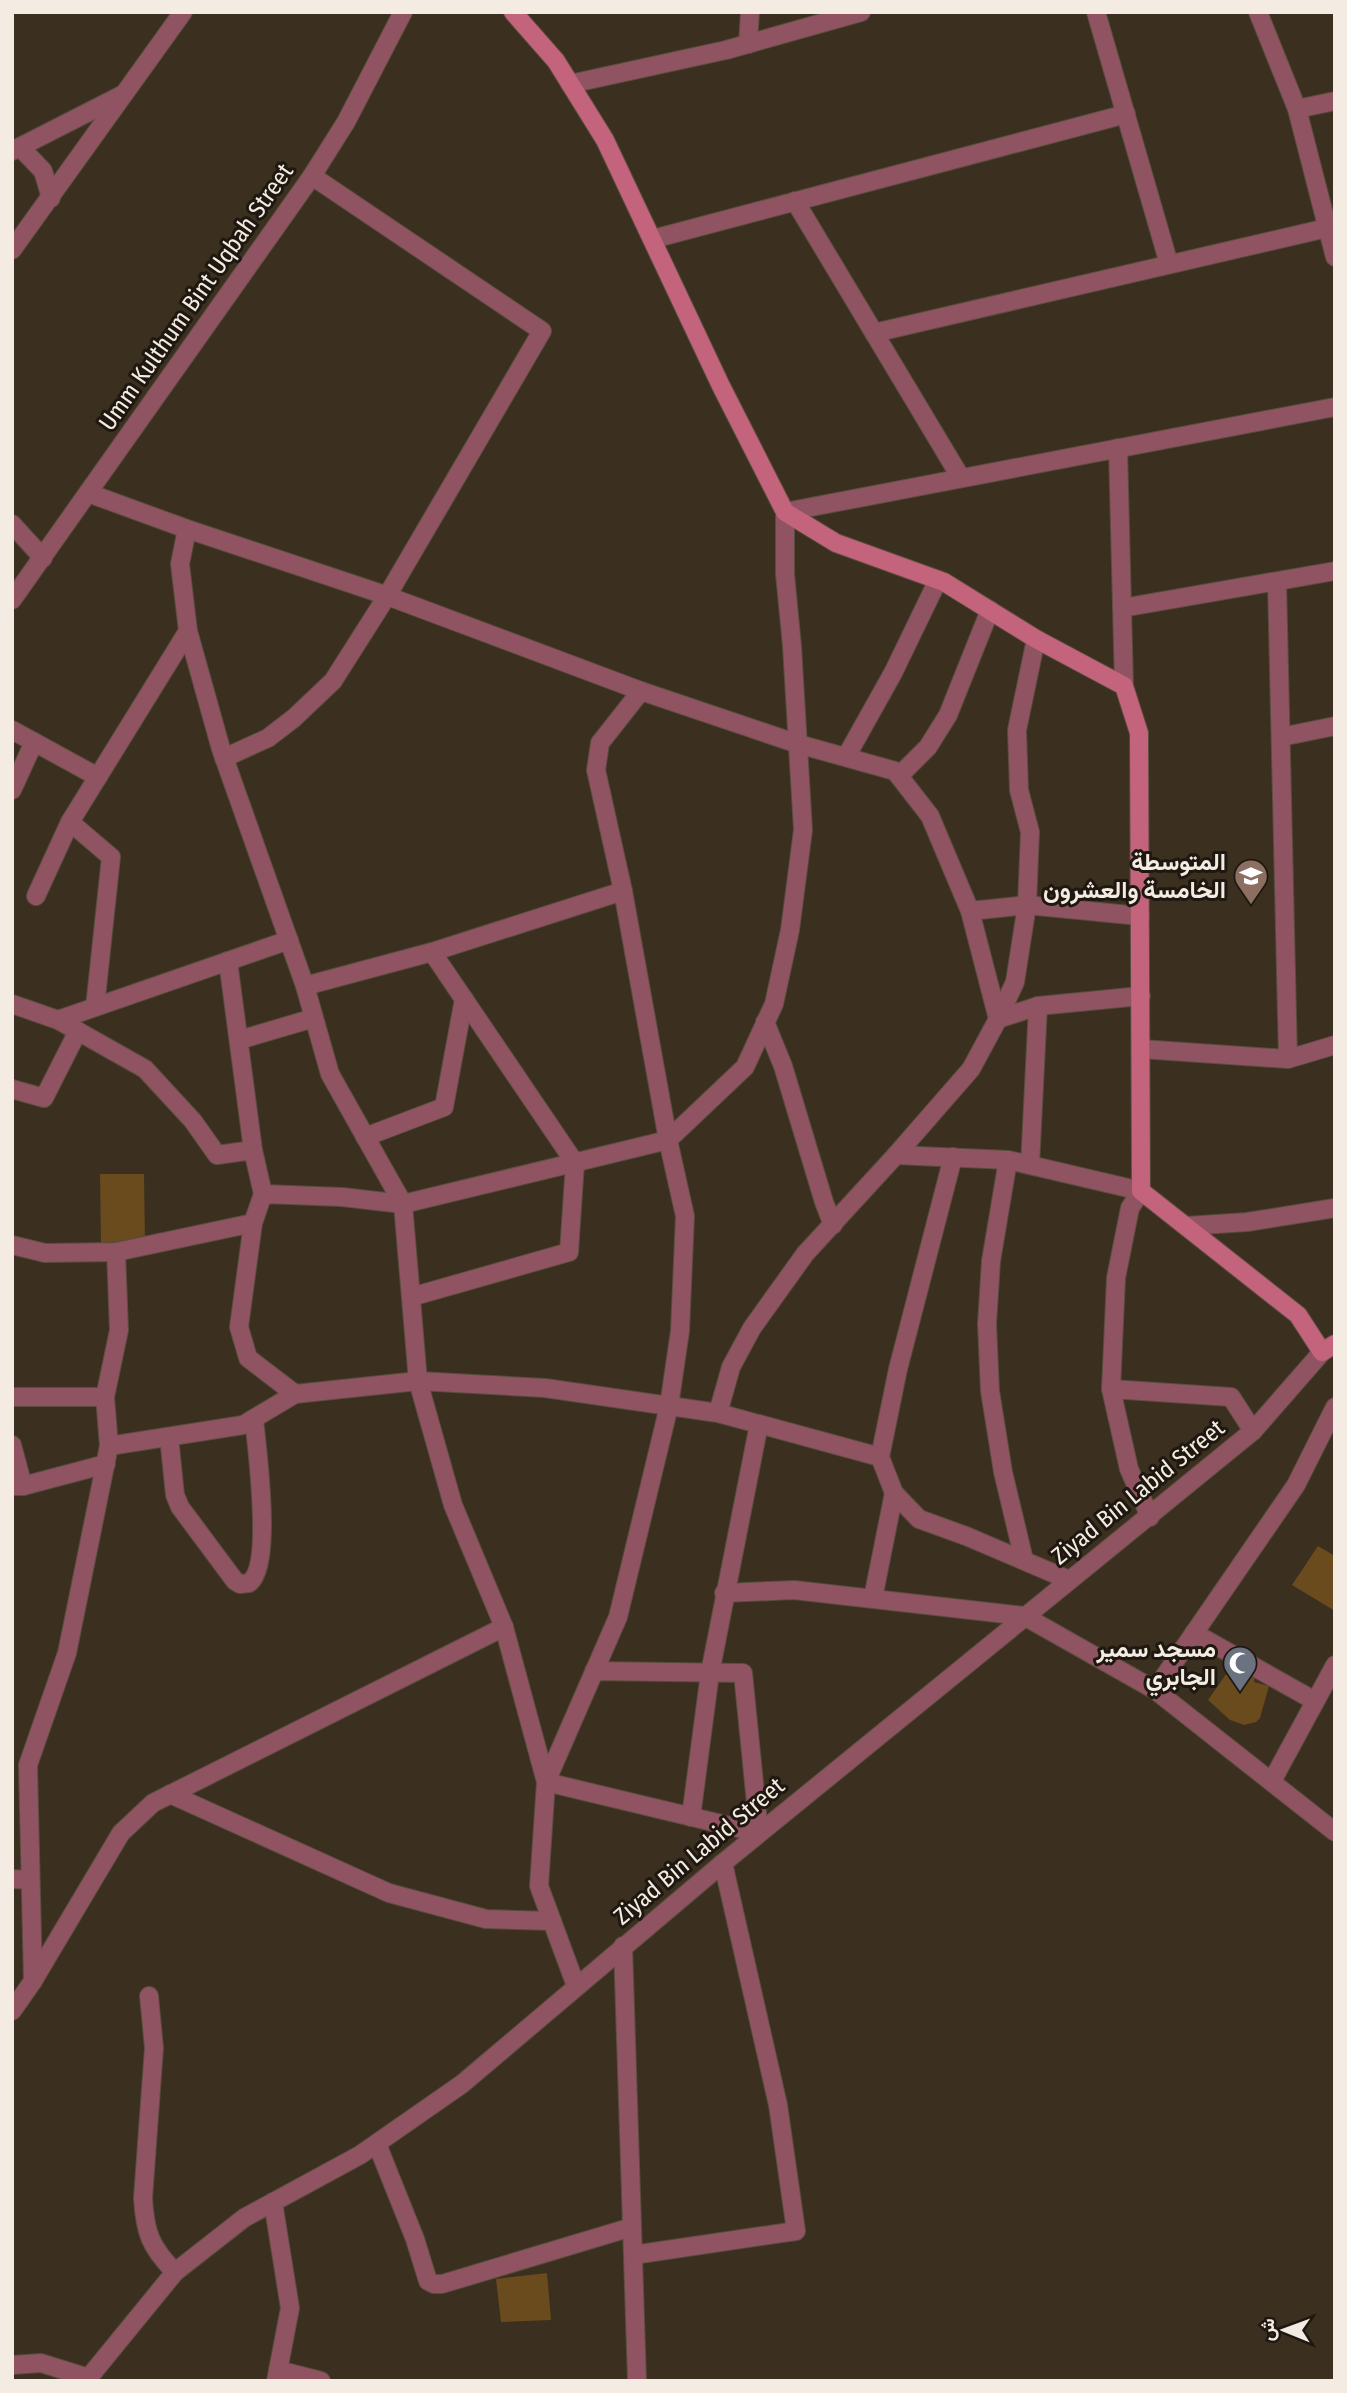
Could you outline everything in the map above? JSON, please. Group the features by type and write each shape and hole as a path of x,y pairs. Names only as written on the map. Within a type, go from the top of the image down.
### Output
{"street":[{"path":"12,250 183,12"},
{"name":"Umm Kulthum Bint Uqbah Street","path":"12,600 312,176 346,122 403,12"},
{"path":"263,1194 342,1197 403,1204 668,1140 745,1067 774,1004 790,930 803,830 785,574 785,512 721,386 605,140 556,61 513,12"},
{"path":"748,44 750,12"},
{"path":"570,84 748,44 861,12"},
{"path":"1096,12 1169,264"},
{"path":"1258,12 1297,109 1335,257"},
{"path":"51,198 43,171 16,149 126,93"},
{"path":"1297,109 1335,101"},
{"path":"653,239 1126,114"},
{"path":"224,758 268,738 333,681 387,596 542,331 312,176"},
{"path":"794,201 961,478"},
{"path":"874,333 1327,228"},
{"path":"785,512 1335,407"},
{"path":"1118,448 1124,686 1139,733 1141,1191 1130,1208 1116,1278 1111,1389 1129,1469 1150,1517"},
{"path":"88,493 387,596 640,691 799,744 895,771 930,816 970,911 998,1019"},
{"path":"785,512 836,543 938,580 1036,639 1124,686"},
{"path":"12,524 43,558"},
{"path":"187,529 180,564 188,631 224,758 305,986 330,1074 403,1204 418,1381 453,1505 504,1627 546,1782 539,1886 576,1986"},
{"path":"1122,608 1335,571"},
{"path":"846,757 893,673 938,580"},
{"path":"1277,582 1289,1059"},
{"path":"899,776 928,747 948,715 990,610"},
{"path":"36,896 71,822 188,631"},
{"path":"718,1413 731,1367 752,1328 806,1255 971,1069 1015,982 1027,905 1030,832 1019,790 1017,730 1036,639"},
{"path":"546,1782 618,1617 669,1406 680,1331 685,1216 668,1140 623,891 596,771 600,743 640,691"},
{"path":"1281,737 1335,726"},
{"path":"12,730 98,778"},
{"path":"12,790 34,742"},
{"path":"71,822 111,857 95,1007"},
{"path":"305,986 432,952 623,891"},
{"path":"970,911 1027,905 1140,916"},
{"path":"58,1020 289,940"},
{"path":"411,1297 569,1252 575,1163 432,952"},
{"path":"228,961 253,1150 263,1194 253,1223 239,1326 248,1358 295,1394"},
{"path":"998,1019 1038,1006 1141,996"},
{"path":"365,1137 444,1107 464,999"},
{"path":"12,1004 58,1020 145,1069 193,1121 217,1155 253,1150"},
{"path":"1030,1165 1038,1006"},
{"path":"239,1040 314,1018"},
{"path":"765,1023 791,1089 832,1225"},
{"path":"12,1089 44,1098 78,1031"},
{"path":"1141,1049 1289,1059 1335,1045"},
{"path":"897,1155 1008,1160 1141,1191 1298,1315 1328,1348"},
{"path":"953,1157 898,1369 880,1457 894,1493 919,1520 1069,1580"},
{"path":"1008,1160 991,1261 987,1324 990,1391 1003,1472 1024,1560"},
{"path":"1186,1226 1247,1222 1335,1209"},
{"path":"12,1245 45,1253 116,1252 253,1223"},
{"path":"33,1981 21,1880 20,1763 67,1653 110,1446 105,1397 119,1330 116,1252"},
{"name":"Ziyad Bin Labid Street","path":"88,2379 175,2272 244,2218 360,2155 461,2084 623,1945 1253,1431 1328,1348"},
{"path":"110,1446 243,1425 295,1394 418,1381 545,1388 718,1413 880,1457"},
{"path":"1111,1389 1231,1397 1253,1431"},
{"path":"12,1397 105,1397"},
{"path":"1155,1689 1296,1485 1335,1407"},
{"path":"169,1437 175,1495 180,1507 235,1581 249,1583 258,1573 262,1539 254,1419"},
{"path":"691,1817 710,1673 759,1424"},
{"path":"12,1445 18,1486 106,1464"},
{"path":"873,1598 894,1493"},
{"path":"724,1593 794,1590 1024,1616 1155,1689 1335,1832"},
{"path":"12,2011 33,1981 121,1833 153,1802 504,1627"},
{"path":"1194,1633 1315,1702"},
{"path":"1272,1781 1335,1665"},
{"path":"546,1782 759,1833 743,1673 594,1671"},
{"path":"170,1794 389,1893 486,1919 552,1922"},
{"path":"633,2255 796,2231 778,2105 723,1863"},
{"path":"623,1945 637,2381"},
{"path":"149,1996 154,2048 144,2221 150,2241 175,2272"},
{"path":"377,2144 415,2239 428,2281 434,2284 442,2284 632,2227"},
{"path":"273,2202 290,2308 277,2376 321,2381"},
{"path":"12,2365 41,2363 88,2379"}],"building":[{"path":"100,1174 144,1174 145,1243 101,1244"},
{"path":"1318,1546 1335,1556 1335,1611 1292,1585"},
{"name":"مسجد سمير الجابري","path":"1233,1664 1255,1676 1254,1682 1269,1686 1260,1718 1256,1722 1244,1725 1230,1720 1208,1700"},
{"path":"547,2273 551,2320 501,2322 496,2279"}],"place":[{"name":"المتوسطة الخامسة والعشرون","path":"1251,906"},
{"name":"مسجد سمير الجابري","path":"1240,1693"}]}
